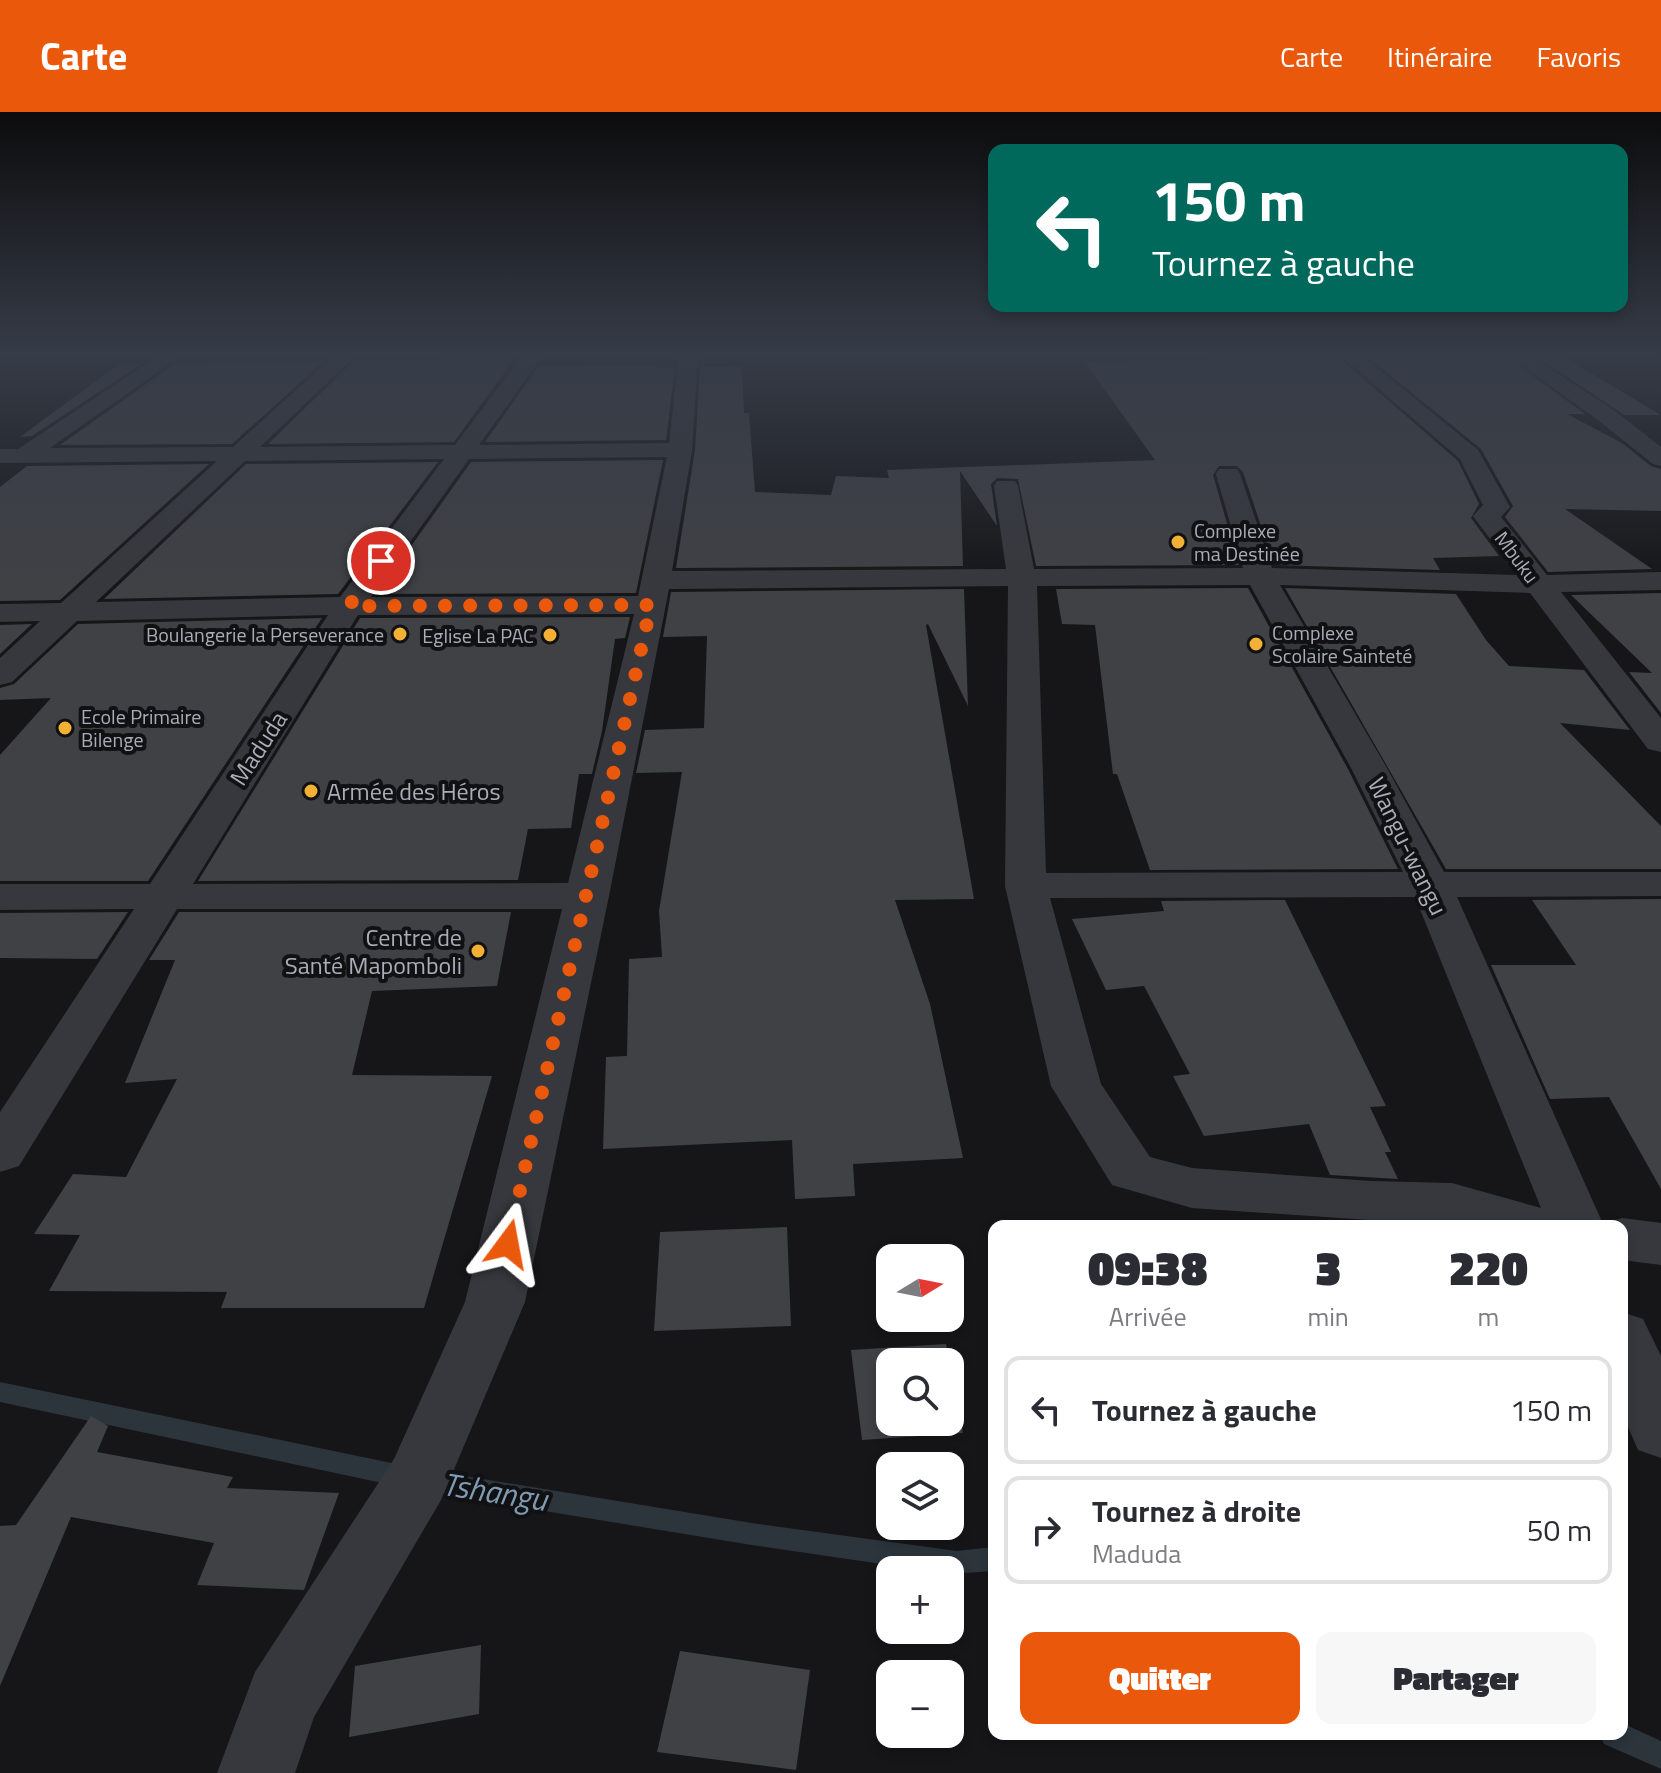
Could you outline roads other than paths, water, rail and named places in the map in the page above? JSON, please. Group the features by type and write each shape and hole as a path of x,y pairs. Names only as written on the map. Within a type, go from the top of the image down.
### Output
{"street":[{"path":"0,471 12,455 48,433"},
{"path":"0,675 262,433"},
{"name":"Maduda","path":"0,1153 349,606 475,433"},
{"path":"256,1773 282,1699 418,1479 495,1302 588,896 653,592 682,433"},
{"name":"Mbuku","path":"1443,433 1470,455 1497,507 1486,516 1661,741"},
{"path":"1628,433 1661,459"},
{"path":"12,455 463,449 680,450"},
{"name":"Wangu-wangu","path":"1228,474 1260,576 1369,768 1430,884 1573,1220"},
{"path":"1006,486 1022,579 1026,886 1076,1086 1131,1171 1192,1188 1371,1201 1452,1203 1500,1220"},
{"path":"0,613 349,606 1022,579 1260,576 1537,584 1661,581"},
{"path":"1026,886 1661,884"},
{"path":"0,897 588,896"},
{"path":"1628,1240 1661,1244"},
{"path":"1628,1350 1661,1430"}],"waterway":[{"name":"Tshangu","path":"0,1392 406,1477"},
{"name":"Tshangu","path":"428,1481 758,1535 957,1563 988,1560"},
{"name":"Tshangu","path":"1627,1740 1661,1755"}],"place":[{"name":"Complexe ma Destinée","path":"1178,542"},
{"name":"Boulangerie la Perseverance","path":"400,634"},
{"name":"Eglise La PAC","path":"550,635"},
{"name":"Complexe Scolaire Sainteté","path":"1256,644"},
{"name":"Ecole Primaire Bilenge","path":"65,728"},
{"name":"Armée des Héros","path":"311,791"},
{"name":"Centre de Santé Mapomboli","path":"478,951"}]}
